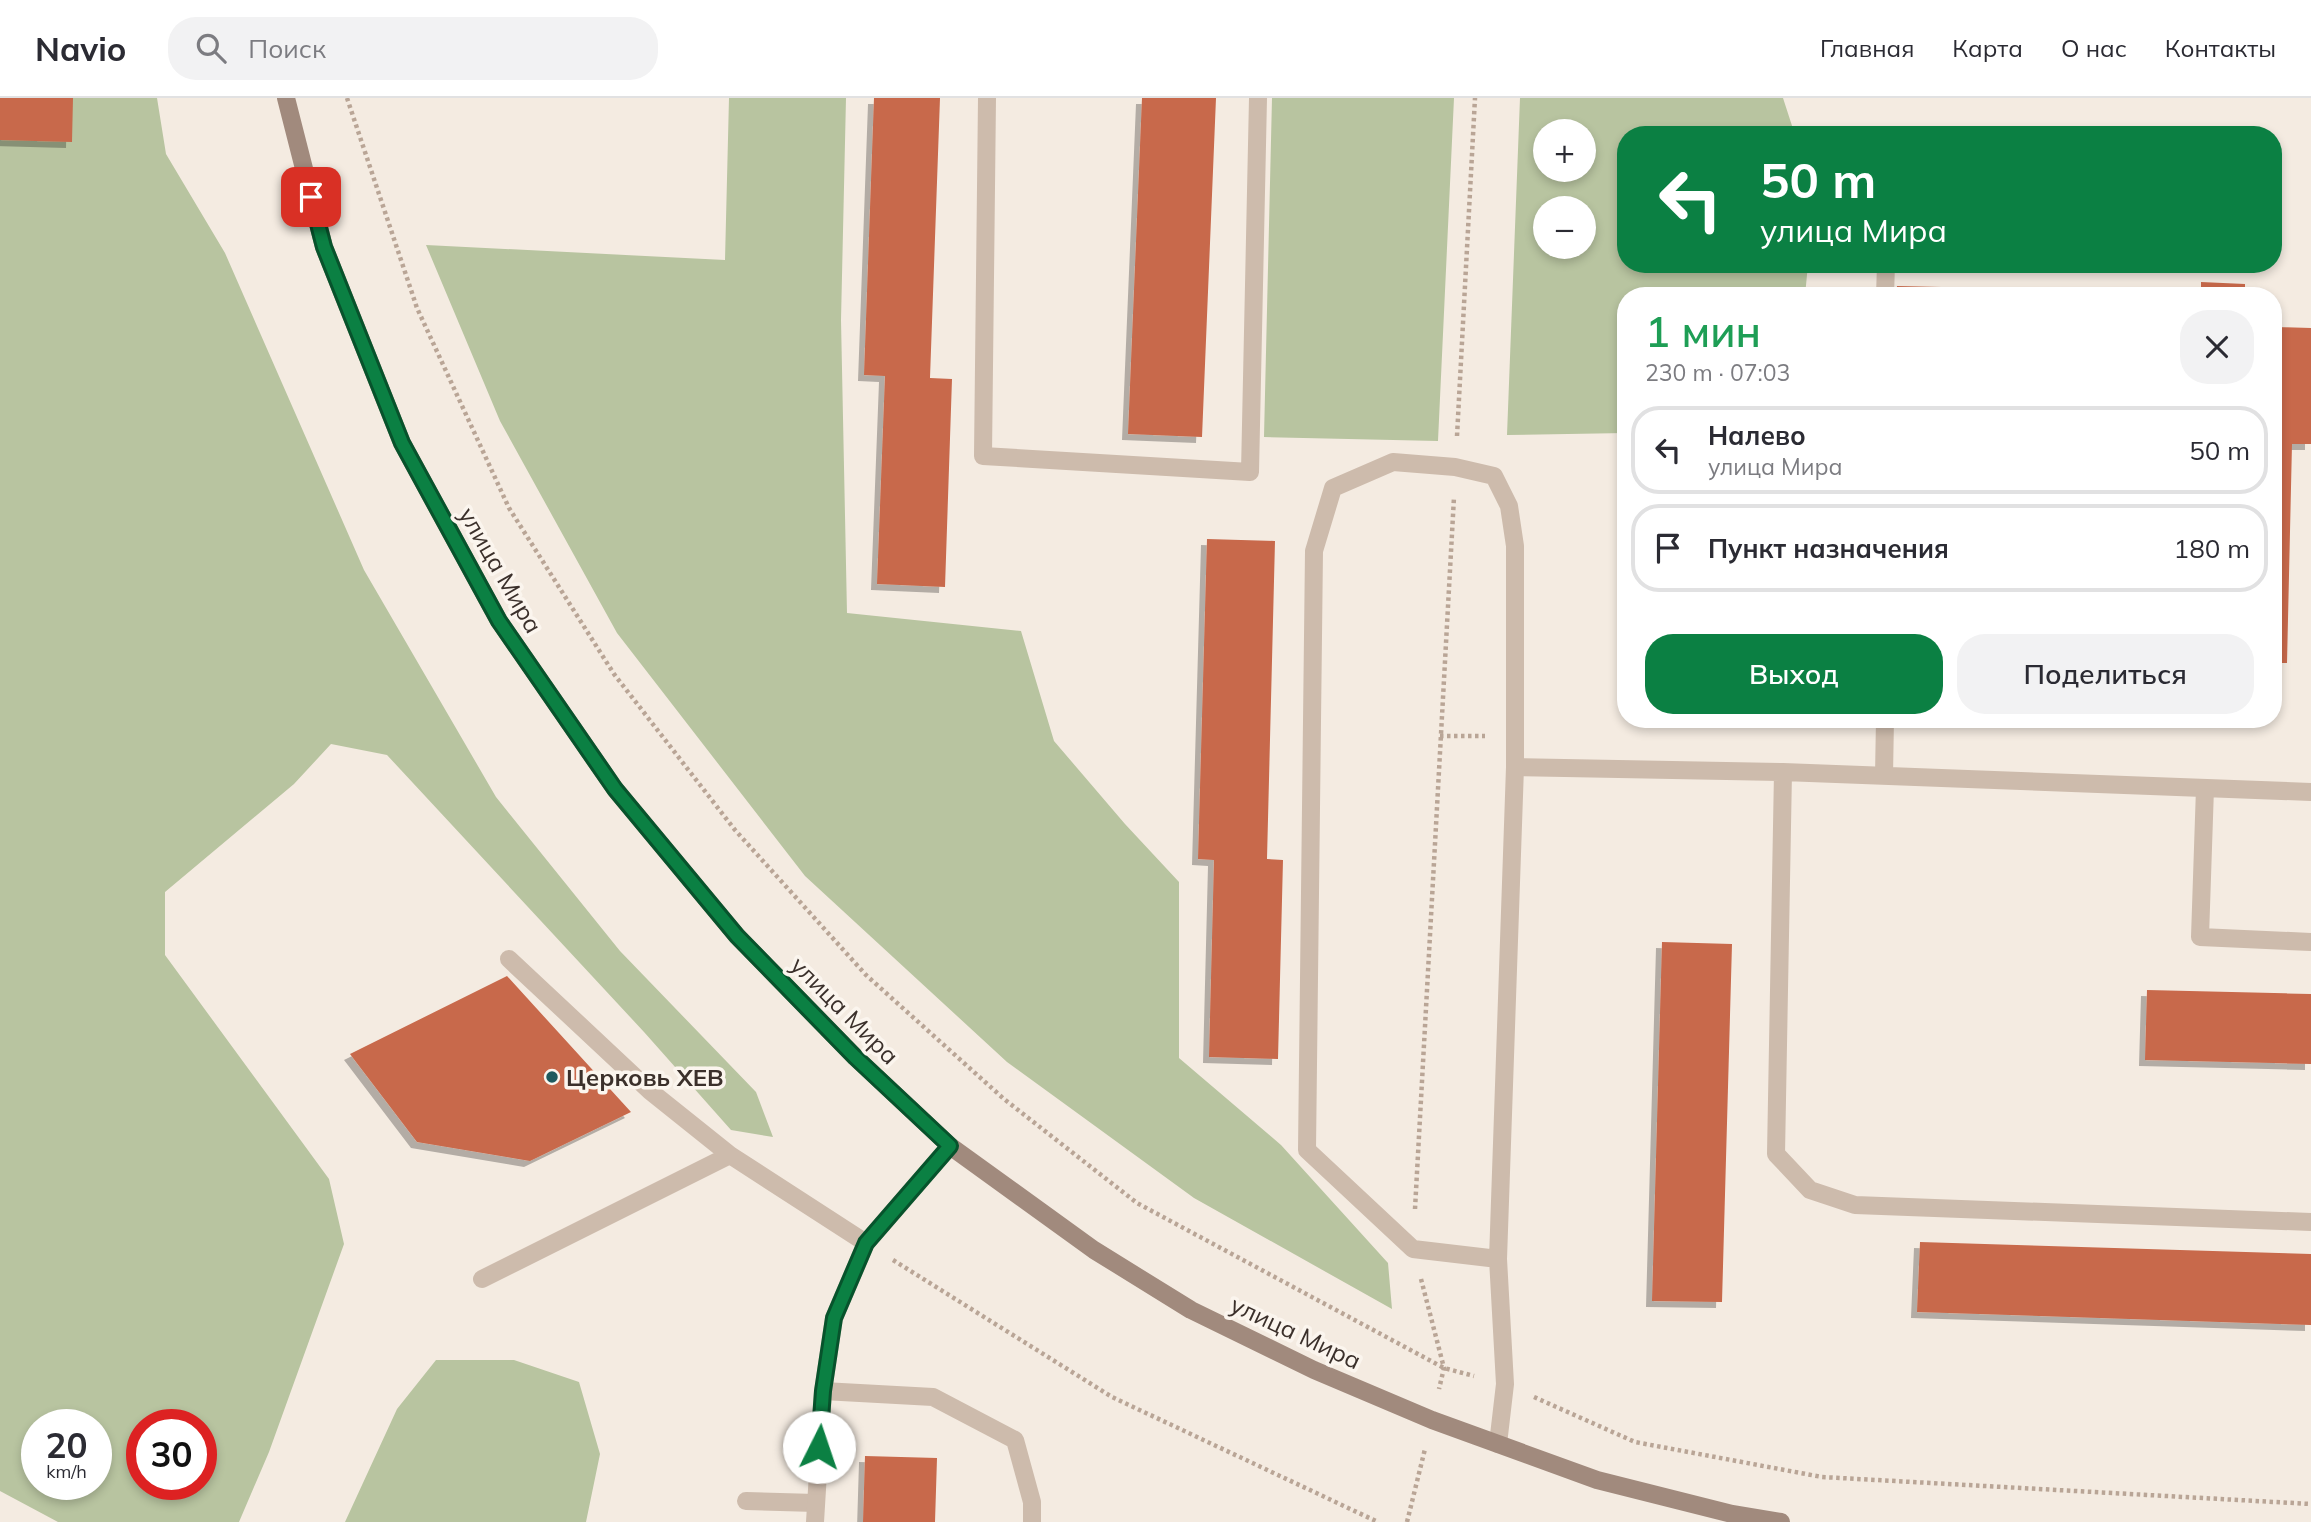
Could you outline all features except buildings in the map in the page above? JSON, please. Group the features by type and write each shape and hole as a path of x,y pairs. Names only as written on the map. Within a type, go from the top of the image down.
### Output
{"main road":[{"name":"улица Мира","path":"286,98 324,247 402,443 499,621 615,789 737,936 855,1057 950,1146 1094,1250 1191,1310 1314,1370 1432,1420 1597,1480 1732,1514 1781,1522"}],"street":[{"path":"986,98 983,456 1250,472 1258,98"},
{"path":"1498,1259 1413,1249 1307,1150 1314,551 1333,488 1393,462 1455,467 1494,476 1509,506 1515,546 1515,766 1498,1259 1505,1384 1498,1444"},
{"path":"1884,776 1885,728"},
{"path":"1515,766 1783,772 2311,792"},
{"path":"1783,772 1776,1154 1810,1190 1856,1205 2311,1222"},
{"path":"2206,788 2200,937 2311,942"},
{"path":"509,959 650,1091 730,1155 866,1243"},
{"path":"815,1522 823,1391 834,1318 866,1243 950,1146"},
{"path":"482,1279 730,1155"},
{"path":"823,1391 933,1397 1016,1440 1032,1503 1032,1522"},
{"path":"746,1501 816,1503"}],"path":[{"path":"347,98 417,308 509,508 614,674"},
{"path":"1407,1522 1444,1368 1413,1249 1475,98"},
{"path":"866,1243 1112,1397 1378,1522"}],"green space":[{"path":"0,98 157,98 166,154 225,253 364,570 496,797 620,951 756,1092 773,1137 731,1130 644,1032 387,755 331,744 294,784 165,892 165,955 329,1179 344,1244 269,1452 239,1522 58,1522 0,1491"},
{"path":"729,98 846,98 841,320 847,613 1021,631 1054,741 1179,882 1179,1058 1281,1145 1388,1263 1392,1309 1194,1198 1007,1062 805,876 617,633 500,421 426,245 725,260"},
{"path":"1272,98 1454,98 1438,441 1264,437"},
{"path":"1520,98 1783,98 1792,126 1617,126 1617,273 1807,273 1806,287 1617,287 1617,433 1507,435"},
{"path":"436,1360 514,1360 579,1382 600,1454 586,1522 345,1522 397,1409"}],"place":[{"name":"Церковь ХЕВ","path":"552,1077"}],"route":[{"path":"311,197 324,247 402,443 499,621 615,789 737,936 855,1057 950,1146 866,1243 834,1318 827,1356 819,1447"}]}
